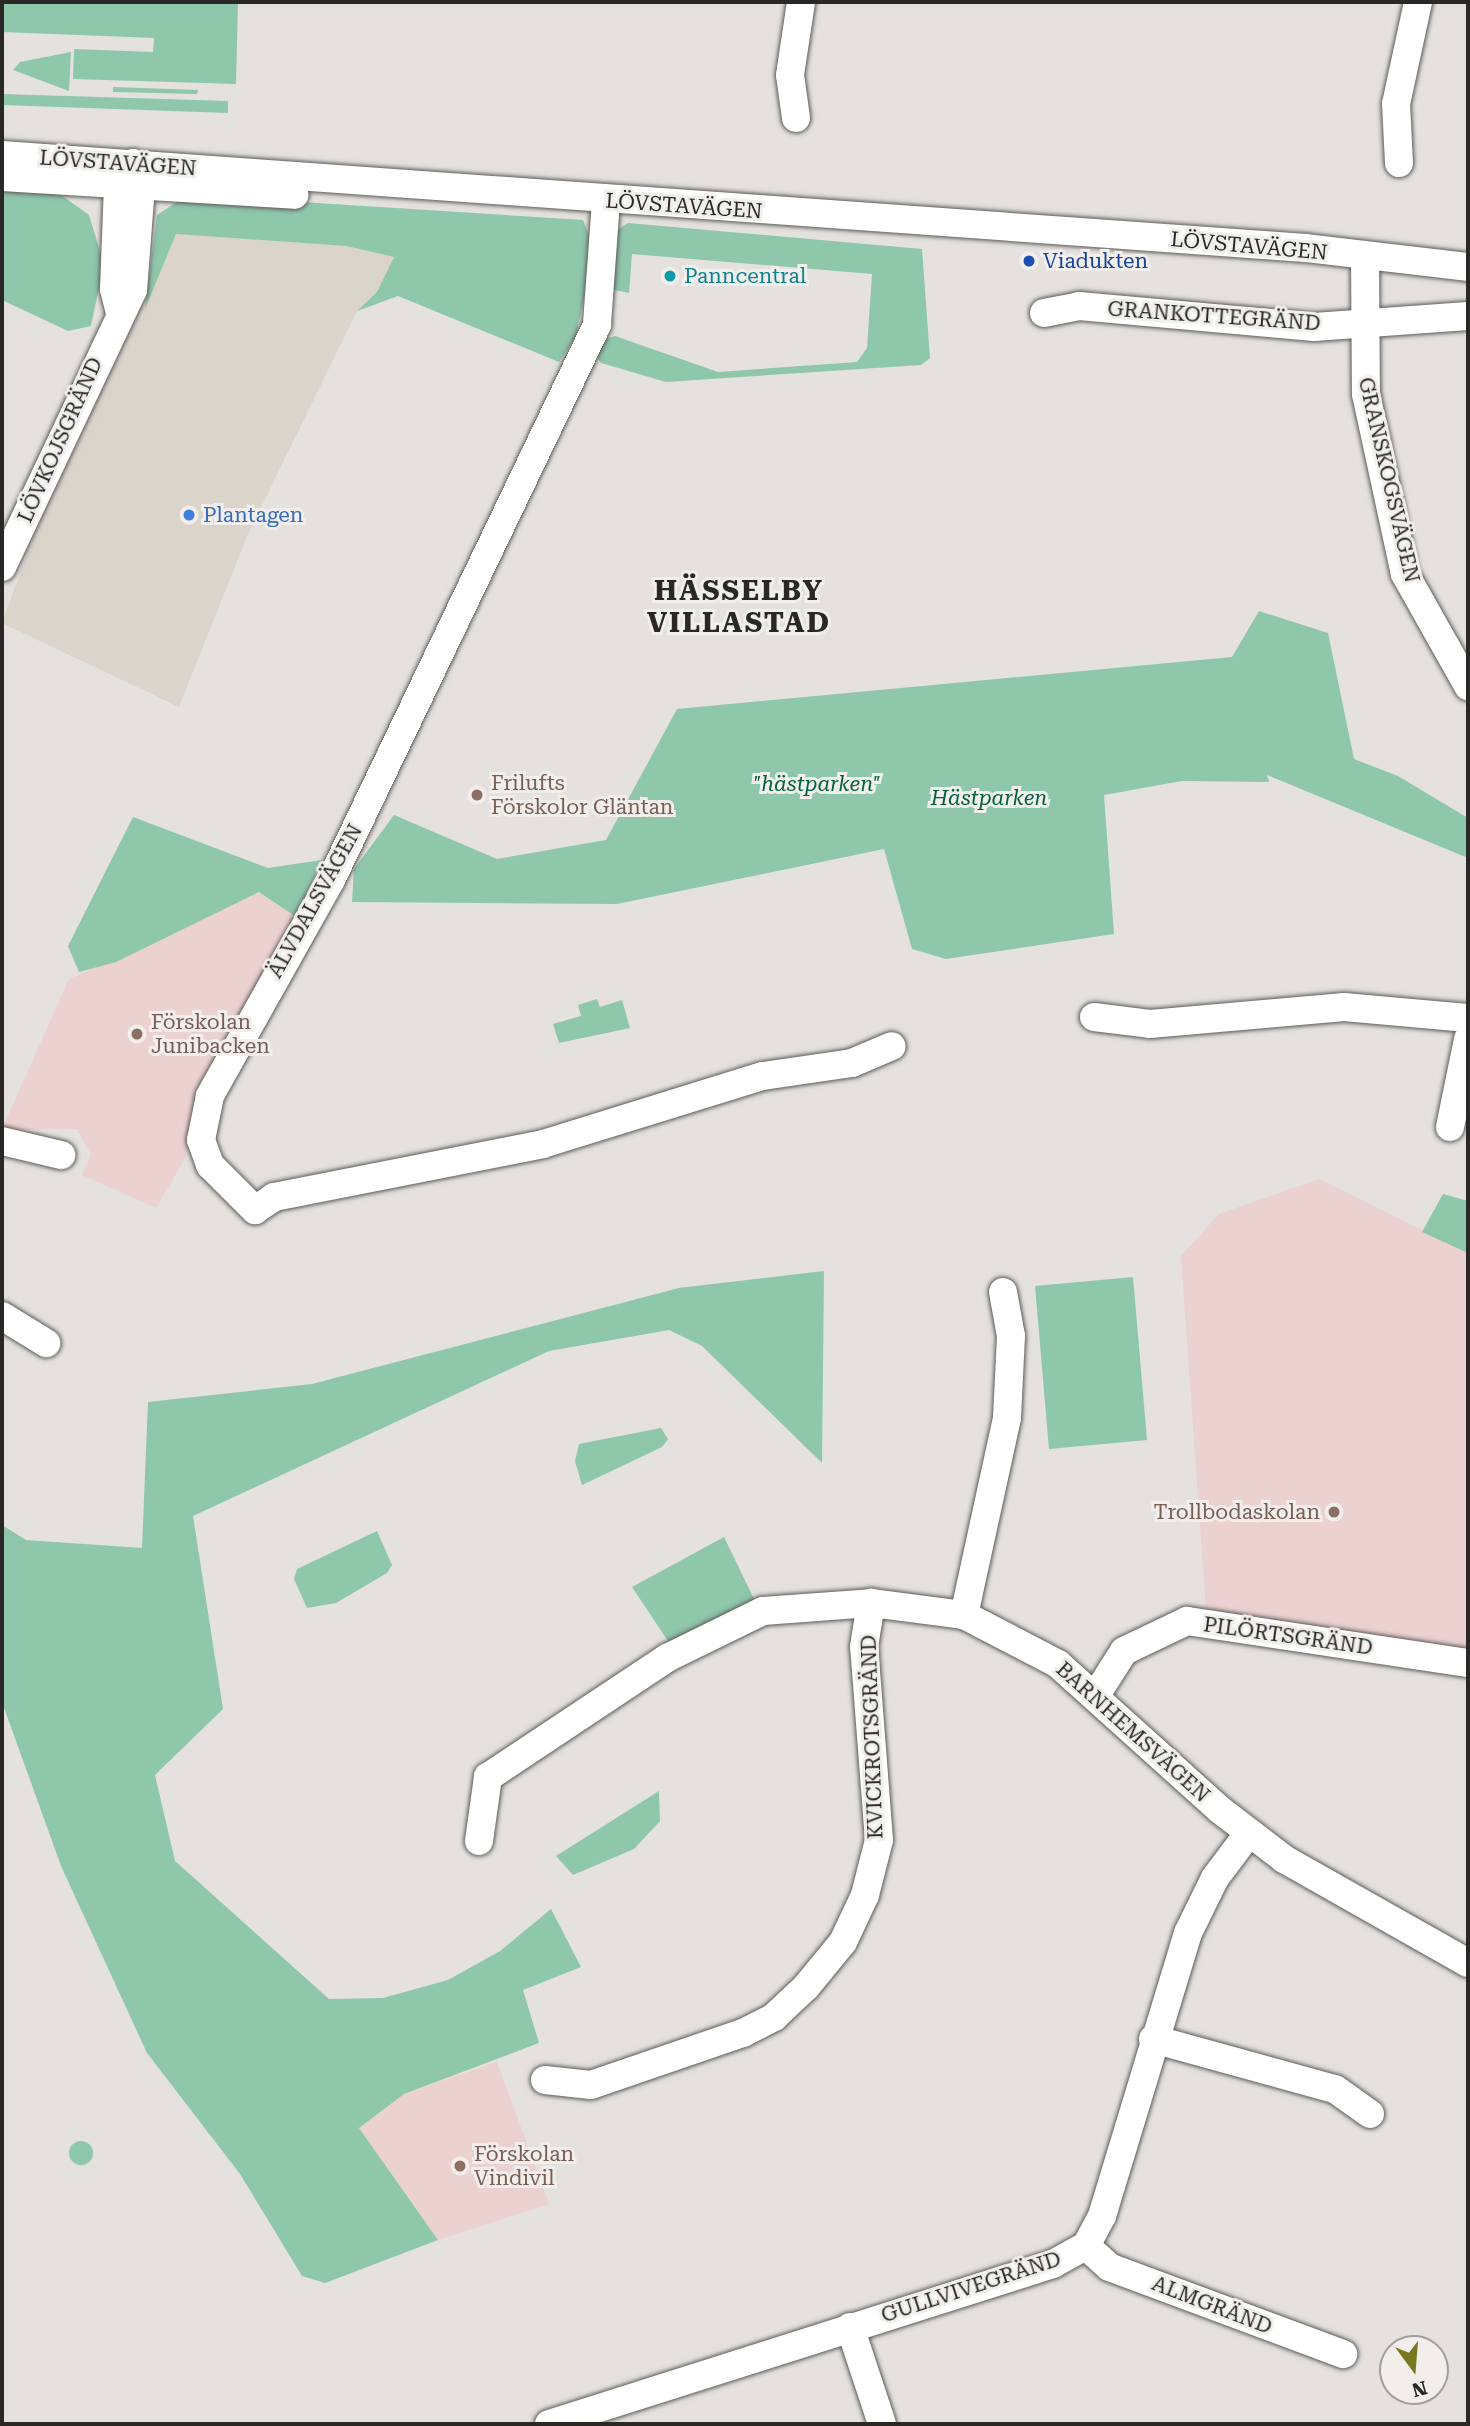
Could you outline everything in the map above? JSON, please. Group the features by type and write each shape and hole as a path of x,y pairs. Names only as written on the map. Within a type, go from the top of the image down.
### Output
{"street":[{"path":"796,118 790,75 801,2"},
{"path":"1399,163 1396,104 1418,2"},
{"name":"LÖVSTAVÄGEN","path":"2,155 131,178"},
{"name":"LÖVSTAVÄGEN","path":"2,177 131,178 1306,248 1365,259 1468,267"},
{"name":"LÖVKOJSGRÄND","path":"2,567 133,290 131,178"},
{"name":"ÄLVDALSVÄGEN","path":"606,207 597,325 331,880 210,1097 201,1123 210,1165 256,1210 274,1197 542,1144 764,1076 852,1063 892,1046"},
{"name":"GRANSKOGSVÄGEN","path":"1365,259 1362,320 1366,394 1405,574 1468,686"},
{"name":"GRANKOTTEGRÄND","path":"1044,313 1079,306 1314,327 1362,320 1468,316"},
{"path":"1094,1017 1150,1024 1344,1007 1468,1018"},
{"path":"1450,1126 1468,1040"},
{"path":"2,1141 61,1155"},
{"path":"964,1615 1007,1418 1011,1336 1003,1292"},
{"path":"2,1317 46,1343"},
{"name":"KVICKROTSGRÄND","path":"480,1841 488,1777 667,1658 763,1611 871,1603 964,1615"},
{"name":"KVICKROTSGRÄND","path":"545,2080 591,2084 743,2034 782,2010 843,1942 865,1895 879,1840 864,1647 871,1603"},
{"name":"BARNHEMSVÄGEN","path":"964,1615 1058,1664 1096,1695 1248,1834 1468,1962"},
{"name":"PILÖRTSGRÄND","path":"1096,1695 1125,1651 1186,1621 1468,1663"},
{"name":"GULLVIVEGRÄND","path":"550,2424 1053,2264 1086,2246 1102,2216 1153,2039 1188,1933 1214,1878 1248,1834"},
{"path":"1153,2039 1335,2089 1370,2114"},
{"name":"ALMGRÄND","path":"1086,2246 1109,2267 1343,2354"},
{"path":"850,2327 882,2424"}],"shaded area":[{"path":"176,234 346,246 394,257 377,292 357,311 248,534 179,707 2,623 35,532"},
{"name":"Förskolan Junibacken","path":"260,892 296,917 201,1089 186,1157 156,1208 82,1175 91,1154 77,1129 2,1129 69,979"},
{"name":"Trollbodaskolan","path":"1319,1179 1468,1253 1468,1657 1207,1624 1181,1256 1219,1214"},
{"name":"Förskolan Vindivil","path":"497,2062 549,2204 438,2240 359,2128 404,2094"}],"green space":[{"path":"2,2 238,2 236,84 73,79 74,49 153,52 154,38 2,32"},
{"path":"71,52 69,91 13,70 20,62"},
{"path":"113,87 198,90 197,94 113,92"},
{"path":"2,94 228,101 228,113 2,105"},
{"path":"2,189 57,192 89,215 104,264 91,326 68,331 2,300"},
{"path":"224,197 583,220 590,237 588,278 576,336 559,362 398,296 357,311 377,292 394,257 346,246 176,234 145,309 157,215 177,202"},
{"path":"628,223 922,249 930,358 921,365 666,382 601,363 596,357 605,339 615,336 718,372 857,362 867,348 872,274 632,254 629,293 610,289 617,230"},
{"name":"Hästparken","path":"1259,611 1328,633 1354,759 1398,776 1468,818 1468,858 1267,775 1269,782 1182,781 1104,795 1114,934 946,959 912,949 884,849 617,904 352,902 354,869 394,815 497,859 606,840 677,709 1232,657"},
{"path":"133,817 268,868 322,860 296,917 259,892 116,962 79,972 68,946"},
{"path":"597,999 600,1007 622,1000 630,1028 559,1043 553,1024 581,1016 578,1005"},
{"path":"1443,1194 1468,1201 1468,1253 1422,1232"},
{"path":"824,1271 822,1463 702,1346 669,1330 549,1351 193,1516 223,1709 155,1775 175,1861 329,1999 383,1998 448,1980 500,1951 551,1909 581,1967 523,1990 539,2043 404,2094 359,2128 438,2240 325,2283 302,2276 240,2174 147,2053 61,1866 2,1702 2,1525 26,1540 142,1548 148,1402 312,1384 679,1288"},
{"path":"1133,1277 1147,1440 1049,1449 1035,1286"},
{"path":"661,1428 668,1439 662,1447 582,1485 575,1461 579,1444"},
{"path":"377,1531 392,1565 387,1573 336,1603 307,1608 294,1579 297,1569"},
{"path":"724,1537 756,1603 670,1644 632,1587"},
{"path":"659,1791 660,1821 634,1849 573,1875 556,1856"},
{"path":"81,2141 89,2145 93,2153 89,2161 81,2165 73,2161 69,2153 73,2145"}],"place":[{"name":"Viadukten","path":"1029,261"},
{"name":"Panncentral","path":"670,276"},
{"name":"Plantagen","path":"189,515"},
{"name":"Frilufts Förskolor Gläntan","path":"477,795"},
{"name":"Förskolan Junibacken","path":"137,1034"},
{"name":"Trollbodaskolan","path":"1334,1512"},
{"name":"Förskolan Vindivil","path":"460,2166"}],"district":[{"name":"HÄSSELBY VILLASTAD","path":"739,607"}],"park label":[{"name":"\"hästparken\"","path":"817,784"}]}
